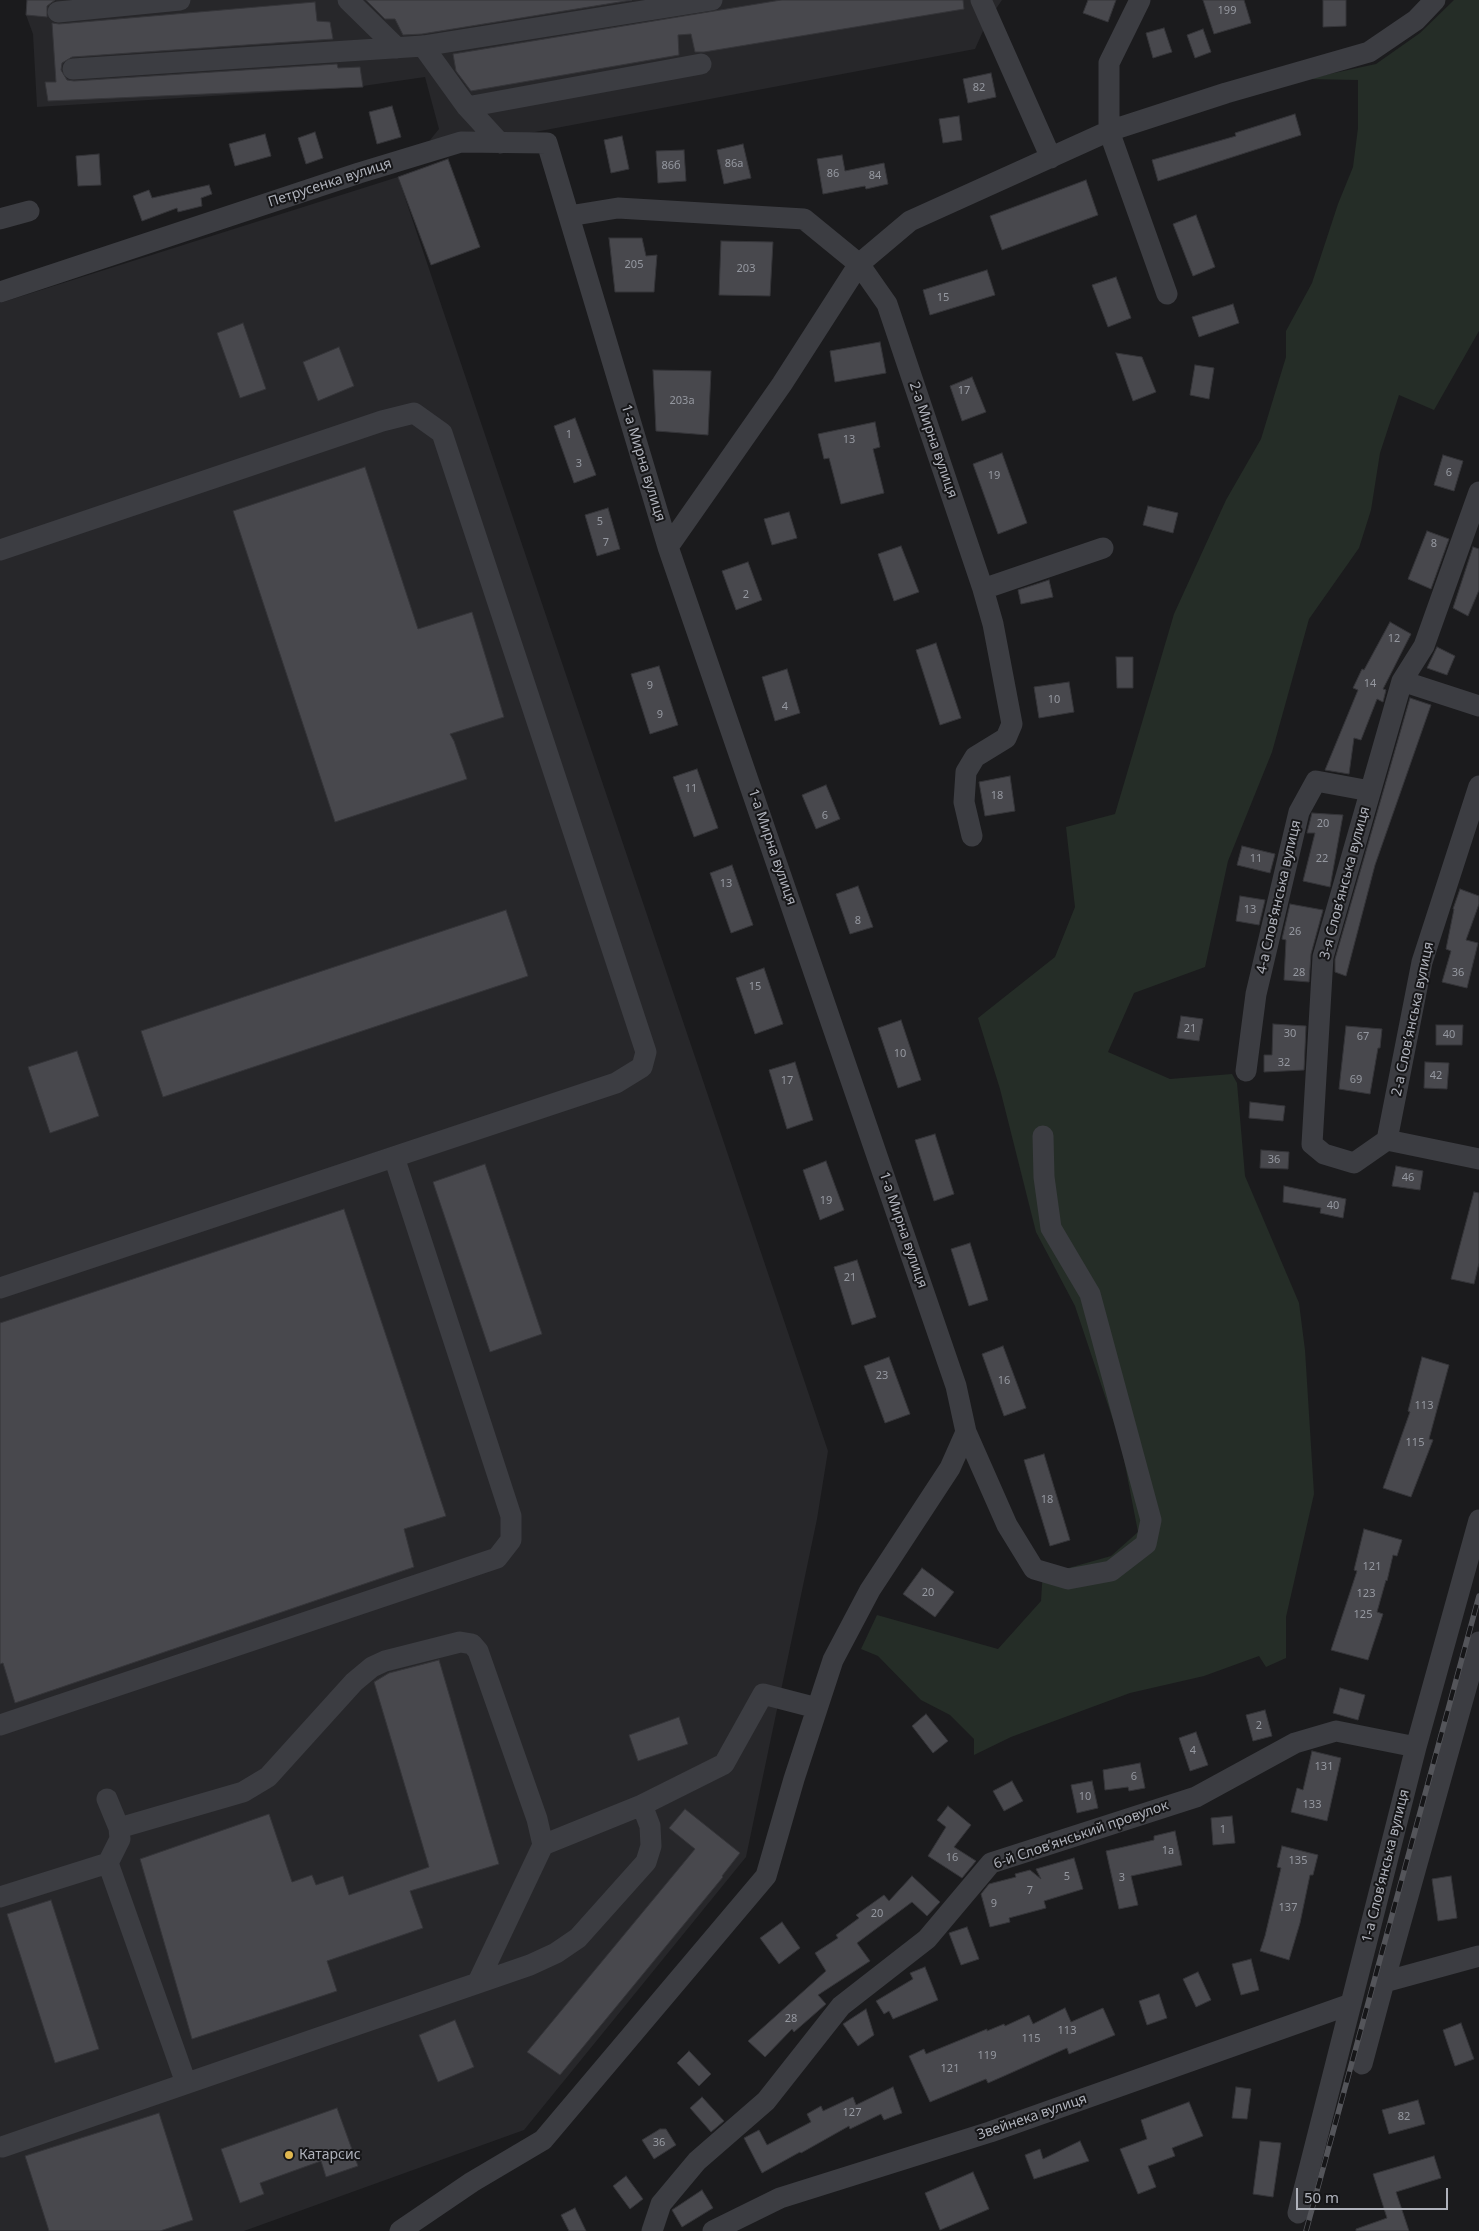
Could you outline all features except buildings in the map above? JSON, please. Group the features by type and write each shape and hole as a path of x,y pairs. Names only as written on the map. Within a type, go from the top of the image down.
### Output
{"street":[{"path":"58,12 180,0"},
{"path":"348,0 398,48"},
{"path":"73,68 424,46 712,0"},
{"path":"980,0 1051,158"},
{"path":"1140,0 1110,62 1109,131 1166,294"},
{"path":"668,547 782,384 858,264 910,221 1109,131 1226,93 1369,52 1416,20 1435,0"},
{"path":"424,46 467,107 500,142"},
{"path":"467,107 701,64"},
{"name":"Петрусенка вулиця","path":"0,292 359,173 461,142 547,143 583,261"},
{"name":"2-а Мирна вулиця","path":"569,216 618,208 804,219 858,264 887,304 983,589 993,624 1012,724 1006,738 975,757 966,772 964,802 972,836"},
{"path":"0,219 29,210"},
{"name":"1-а Мирна вулиця","path":"583,261 668,547 956,1386 966,1432 1007,1525 1034,1569 1068,1579 1112,1571 1146,1544 1151,1520 1090,1294 1051,1228 1044,1177 1043,1136"},
{"path":"0,550 382,421 414,413 442,433 646,1052 642,1067 616,1082 0,1288"},
{"name":"3-я Слов’янська вулиця","path":"1387,1140 1354,1164 1324,1154 1312,1144 1323,957 1402,681 1424,646 1479,492"},
{"path":"983,589 1103,548"},
{"path":"1402,681 1479,706"},
{"name":"4-а Слов’янська вулиця","path":"1246,1071 1256,994 1299,812 1316,781 1370,791"},
{"name":"2-а Слов’янська вулиця","path":"1387,1140 1422,962 1479,786"},
{"path":"1387,1140 1479,1159"},
{"path":"0,1725 497,1558 510,1540 511,1516 394,1157"},
{"path":"400,2231 472,2182 543,2140 766,1876 833,1660 870,1590 950,1468 966,1432"},
{"name":"1-а Слов’янська вулиця","path":"1298,2213 1416,1746 1479,1520"},
{"path":"119,1828 243,1792 268,1777 354,1682 372,1667 385,1661 460,1642 472,1644 478,1651 537,1819 542,1845 478,1982"},
{"path":"1362,2064 1479,1642"},
{"path":"542,1845 642,1805 724,1764 764,1694 817,1708"},
{"name":"6-й Слов’янський провулок","path":"652,2231 661,2204 697,2161 766,2101 841,2006 927,1938 991,1863 1196,1797 1295,1743 1336,1731 1416,1746"},
{"path":"0,1897 108,1863 120,1839 119,1828 107,1799"},
{"path":"2,2147 530,1965 556,1953 578,1938 646,1862 651,1846 650,1826 642,1805"},
{"path":"108,1863 186,2083"},
{"path":"1384,1982 1479,1956"},
{"name":"Звейнека вулиця","path":"713,2231 780,2198 990,2132 1351,2004"}],"shaded area":[{"path":"27,0 1002,0 987,22 975,49 519,135 430,140 439,129 425,77 356,87 37,107 33,34 26,15"},
{"path":"1454,0 1479,0 1479,331 1434,410 1399,395 1380,453 1371,510 1359,548 1309,619 1272,752 1228,861 1205,967 1134,993 1108,1052 1170,1079 1232,1074 1237,1083 1245,1176 1299,1303 1305,1350 1314,1494 1286,1617 1286,1658 1266,1667 1259,1656 1204,1676 1130,1693 1011,1737 974,1755 974,1739 950,1715 921,1700 878,1656 861,1649 877,1615 998,1649 1041,1601 1043,1569 1058,1571 1111,1556 1138,1532 1121,1444 1075,1306 1036,1232 1000,1089 978,1018 1055,957 1075,907 1066,827 1115,814 1174,614 1226,500 1261,439 1286,357 1286,331 1312,283 1338,204 1353,167 1358,128 1358,80 1306,79 1376,64 1420,33"},
{"path":"398,177 828,1451 817,1519 746,1857 524,2130 244,2231 0,2231 0,303"}],"railway":[{"path":"1306,2231 1479,1596"}],"place":[{"name":"Катарсис","path":"289,2155"}]}
